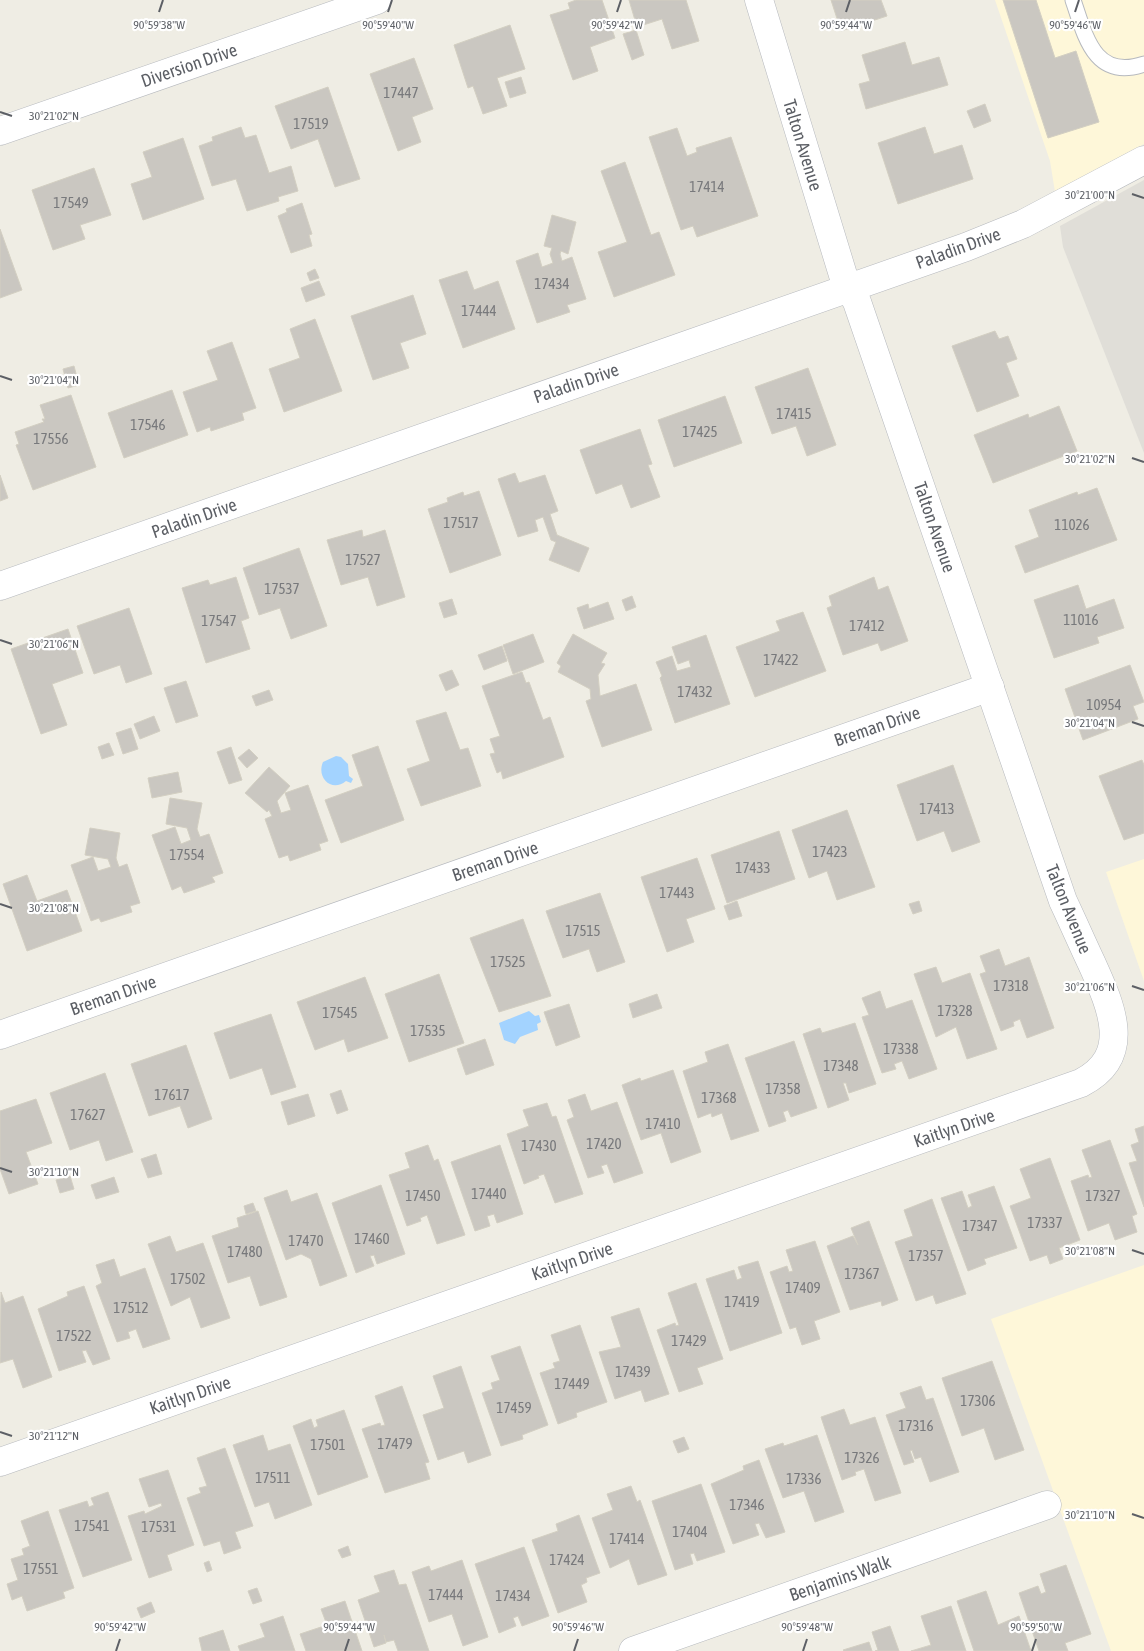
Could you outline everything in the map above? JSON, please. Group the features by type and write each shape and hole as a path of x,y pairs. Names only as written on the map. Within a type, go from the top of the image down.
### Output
{"street":[{"name":"Diversion Drive","path":"0,131 317,10 377,0"},
{"name":"Talton Avenue","path":"759,0 840,266 857,302 1063,901 1106,995 1113,1020 1114,1034 1111,1051"},
{"name":"Paladin Drive","path":"0,586 850,288 1023,224 1144,160"},
{"name":"Breman Drive","path":"0,1035 990,687"},
{"name":"Kaitlyn Drive","path":"7,1456 1081,1083 1094,1076 1106,1065 1111,1051"},
{"name":"Benjamins Walk","path":"633,1651 1047,1505"}],"lane":[{"path":"1073,0 1094,54 1104,62 1117,67 1136,67 1144,64"}],"shaded area":[{"path":"995,0 1144,0 1144,144 1055,192 1050,161"},
{"path":"1144,180 1144,453 1063,247 1060,226"},
{"path":"1144,859 1144,981 1106,872"},
{"path":"1144,1265 1144,1651 1111,1651 991,1319"}],"water":[{"path":"336,756 341,757 348,764 349,776 353,779 351,783 346,781 336,785 327,782 324,778 321,768 323,762"},
{"path":"529,1011 535,1016 539,1015 541,1022 537,1024 538,1030 520,1037 515,1044 504,1040 499,1023"}],"building":[{"path":"576,0 602,0 615,38 590,47 598,71 573,80 550,15 570,9 568,3"},
{"path":"629,0 686,0 699,41 672,49 662,19 637,27"},
{"path":"831,0 881,0 887,16 841,31"},
{"path":"1003,0 1036,0 1055,58 1076,51 1099,122 1048,138"},
{"path":"510,25 525,69 497,78 507,106 483,114 473,86 468,88 454,45"},
{"path":"636,30 644,55 632,60 623,34"},
{"path":"905,42 912,65 939,57 948,85 866,109 859,84 870,81 862,55"},
{"path":"414,58 433,109 412,117 421,142 398,151 370,74"},
{"path":"521,77 526,93 510,98 505,82"},
{"path":"328,87 360,179 335,187 318,139 291,149 275,106"},
{"path":"985,104 991,121 974,128 967,111"},
{"path":"241,127 245,138 256,135 269,173 291,166 298,191 278,197 279,201 247,211 236,179 212,186 199,146 213,141 212,137"},
{"path":"925,127 934,154 962,145 973,179 898,204 878,143"},
{"path":"677,128 687,156 697,152 696,148 731,137 758,216 697,237 693,226 681,230 649,137"},
{"path":"183,138 204,199 143,220 131,184 152,177 143,152"},
{"path":"625,162 651,235 659,232 675,275 614,297 598,252 627,242 601,171"},
{"path":"94,168 111,215 80,225 85,239 53,250 32,190"},
{"path":"302,203 312,234 309,235 312,246 291,253 278,216 287,212 286,209"},
{"path":"552,215 576,222 568,254 561,251 560,254 562,261 572,257 586,299 567,305 570,312 537,323 516,261 538,253 542,267 553,263 550,254 552,248 544,246"},
{"path":"0,229 22,290 0,298"},
{"path":"315,269 319,278 310,281 307,273"},
{"path":"467,271 474,290 498,281 515,329 463,348 439,280"},
{"path":"319,281 325,295 306,302 301,288"},
{"path":"413,295 426,334 400,343 409,368 373,380 351,316"},
{"path":"315,319 342,391 284,412 269,369 300,358 290,329"},
{"path":"995,331 999,339 1008,336 1017,359 1006,363 1019,396 977,412 952,346"},
{"path":"232,342 256,408 242,413 244,420 211,431 210,427 197,432 183,392 218,380 207,351"},
{"path":"74,366 79,385 68,388 63,369"},
{"path":"808,368 836,445 807,456 796,426 772,434 755,387"},
{"path":"172,390 188,435 124,458 108,413"},
{"path":"71,395 96,467 33,490 16,445 19,444 15,432 44,422 42,419 45,419 40,405"},
{"path":"725,396 742,443 674,467 658,420"},
{"path":"1059,406 1077,451 993,483 974,435 1028,414 1029,418"},
{"path":"640,429 652,464 648,465 660,497 631,508 622,484 596,494 580,450"},
{"path":"515,473 519,483 545,475 558,511 550,514 557,535 589,548 579,572 549,560 556,542 551,540 543,517 535,520 538,531 518,537 498,479"},
{"path":"0,475 8,498 0,501"},
{"path":"1097,488 1117,540 1025,573 1015,546 1039,537 1029,510 1077,492 1078,495"},
{"path":"479,491 501,555 450,573 428,509 448,502 447,498 463,492 464,496"},
{"path":"362,530 363,537 385,530 405,597 377,606 368,577 341,585 327,540"},
{"path":"299,548 327,626 291,639 280,608 259,615 243,568"},
{"path":"236,577 249,618 241,621 250,649 206,663 182,588 208,580 210,585"},
{"path":"874,577 878,590 888,586 908,641 881,651 878,643 843,655 827,608 832,606 829,596"},
{"path":"1078,585 1086,609 1114,599 1124,628 1097,637 1099,643 1054,658 1034,600"},
{"path":"632,596 636,607 626,611 622,600"},
{"path":"452,599 457,614 444,618 439,603"},
{"path":"608,602 614,619 584,629 577,608 588,604 589,609"},
{"path":"129,608 152,674 126,683 120,665 94,674 77,626"},
{"path":"803,612 826,671 755,697 736,647 780,631 776,621"},
{"path":"68,629 83,673 52,684 67,725 41,734 11,649"},
{"path":"533,634 544,662 513,674 503,645"},
{"path":"573,634 607,653 601,663 605,664 598,675 600,696 636,684 652,730 602,747 586,701 591,699 590,689 558,672 561,666 557,663"},
{"path":"706,635 730,704 675,723 660,678 662,676 656,662 672,656 677,671 691,667 689,660 678,664 672,647"},
{"path":"502,646 507,661 484,670 478,655"},
{"path":"1130,665 1144,702 1133,706 1138,719 1083,740 1065,689"},
{"path":"452,670 459,685 446,691 439,675"},
{"path":"522,672 526,683 529,682 543,720 550,717 564,757 503,779 501,771 497,773 490,754 495,753 490,739 500,736 482,686"},
{"path":"186,681 198,716 176,723 164,688"},
{"path":"269,690 273,700 256,706 252,696"},
{"path":"446,712 460,750 468,748 481,786 421,806 407,769 430,761 416,721"},
{"path":"154,716 160,731 140,739 134,724"},
{"path":"131,728 138,749 123,754 116,733"},
{"path":"109,743 114,755 102,759 98,747"},
{"path":"378,746 404,820 341,843 325,800 363,786 352,755"},
{"path":"231,747 242,780 229,784 217,752"},
{"path":"249,749 258,758 247,768 238,758"},
{"path":"1142,760 1144,765 1144,833 1124,840 1099,776"},
{"path":"953,765 980,842 952,852 944,831 917,841 897,785"},
{"path":"269,767 290,786 277,801 281,813 291,810 285,793 308,785 328,841 319,844 321,850 290,861 288,855 279,858 265,819 272,816 269,810 267,812 245,793"},
{"path":"178,772 182,792 152,798 148,778"},
{"path":"170,798 202,803 197,829 200,837 209,834 223,873 212,877 215,882 184,893 181,886 172,890 152,835 175,827 181,844 191,840 187,828 166,824"},
{"path":"847,810 875,887 837,900 827,871 809,878 792,830"},
{"path":"90,828 120,833 116,858 119,867 127,864 140,903 130,906 132,912 101,922 99,918 91,921 71,865 93,857 98,871 111,867 108,859 85,855"},
{"path":"779,831 795,879 727,903 711,855"},
{"path":"697,858 715,909 686,919 694,942 667,952 641,877"},
{"path":"27,875 37,901 67,890 82,931 27,951 3,884"},
{"path":"600,893 625,962 597,972 589,949 563,958 546,911"},
{"path":"737,901 742,916 729,920 724,906"},
{"path":"919,901 922,911 913,914 909,904"},
{"path":"523,919 551,996 499,1012 470,938"},
{"path":"999,949 1005,966 1029,957 1054,1028 1027,1038 1020,1019 1013,1022 1014,1026 1001,1031 980,974 986,972 980,956"},
{"path":"936,967 942,983 970,973 997,1049 967,1059 956,1027 936,1037 914,974"},
{"path":"439,974 464,1043 409,1062 385,994"},
{"path":"365,977 388,1038 348,1052 344,1039 315,1050 297,1002"},
{"path":"880,991 886,1009 912,1000 937,1069 909,1079 902,1061 894,1064 896,1069 882,1073 862,1017 869,1015 862,998"},
{"path":"657,994 662,1008 633,1018 629,1004"},
{"path":"569,1004 580,1037 556,1046 544,1012"},
{"path":"271,1014 296,1087 271,1095 262,1068 230,1079 214,1033"},
{"path":"855,1023 876,1084 849,1093 846,1083 843,1083 849,1100 828,1108 803,1034 820,1028 822,1033"},
{"path":"485,1039 494,1065 466,1075 457,1049"},
{"path":"794,1041 817,1108 791,1117 788,1110 783,1112 786,1121 769,1127 745,1058"},
{"path":"728,1044 759,1131 731,1140 722,1113 712,1117 711,1113 698,1118 683,1071 708,1062 705,1052"},
{"path":"186,1045 212,1119 188,1128 180,1106 149,1116 131,1064"},
{"path":"673,1070 701,1152 671,1163 661,1133 641,1140 622,1085 640,1078 641,1081"},
{"path":"105,1073 133,1152 106,1161 99,1140 70,1150 50,1093"},
{"path":"341,1090 348,1110 337,1114 330,1094"},
{"path":"308,1094 315,1116 288,1125 281,1102"},
{"path":"585,1094 591,1111 617,1102 643,1173 614,1183 607,1164 601,1166 604,1173 588,1178 567,1120 574,1117 568,1100"},
{"path":"36,1099 52,1143 26,1152 38,1184 9,1194 0,1169 0,1111"},
{"path":"547,1103 552,1117 556,1116 583,1194 555,1203 544,1174 524,1184 507,1134 529,1126 523,1110"},
{"path":"1144,1126 1144,1207 1129,1163 1137,1161 1131,1145 1139,1142 1135,1129"},
{"path":"1110,1140 1137,1214 1132,1216 1137,1232 1115,1240 1109,1223 1088,1231 1071,1181 1088,1175 1089,1178 1092,1177 1082,1150"},
{"path":"428,1145 434,1161 438,1159 465,1235 437,1244 427,1215 420,1218 421,1221 407,1226 389,1175 410,1168 405,1153"},
{"path":"500,1145 523,1214 497,1223 494,1214 487,1216 490,1226 475,1231 451,1162"},
{"path":"156,1154 162,1174 148,1178 141,1159"},
{"path":"1050,1158 1080,1240 1059,1248 1063,1259 1050,1264 1047,1255 1030,1261 1010,1206 1031,1198 1020,1169"},
{"path":"70,1176 74,1189 60,1193 56,1180"},
{"path":"114,1177 119,1192 96,1199 91,1185"},
{"path":"381,1185 405,1254 377,1264 374,1255 370,1256 374,1266 356,1273 332,1203"},
{"path":"994,1186 1017,1248 984,1259 986,1264 968,1271 941,1198 962,1191 968,1208 972,1206 968,1195"},
{"path":"287,1190 291,1202 317,1193 347,1276 320,1286 311,1259 301,1254 286,1260 264,1198"},
{"path":"932,1199 966,1294 936,1304 933,1295 916,1301 895,1242 913,1236 904,1210"},
{"path":"253,1203 256,1211 246,1214 244,1206"},
{"path":"258,1211 287,1297 260,1306 250,1276 228,1283 212,1236 239,1227 237,1218"},
{"path":"869,1221 898,1300 882,1306 881,1301 850,1310 827,1246 853,1236 858,1245 851,1228"},
{"path":"170,1236 176,1252 203,1243 230,1318 201,1328 190,1297 171,1306 148,1244"},
{"path":"815,1241 840,1312 814,1321 820,1339 802,1345 796,1327 790,1329 770,1272 787,1266 789,1272 793,1271 786,1250"},
{"path":"114,1259 120,1277 145,1268 170,1339 143,1348 136,1329 128,1332 130,1338 117,1342 96,1286 102,1283 96,1265"},
{"path":"758,1261 782,1333 730,1351 706,1279 734,1270 737,1280 742,1278 738,1267"},
{"path":"696,1283 723,1359 697,1368 703,1384 679,1392 657,1330 675,1323 676,1326 679,1325 668,1293"},
{"path":"84,1286 110,1359 93,1365 86,1350 82,1351 86,1362 59,1371 38,1309 68,1296 67,1292"},
{"path":"1,1292 5,1303 23,1296 52,1377 23,1388 13,1359 0,1363"},
{"path":"639,1308 669,1394 645,1402 641,1390 615,1399 599,1352 621,1347 611,1317"},
{"path":"580,1325 607,1402 576,1413 577,1417 558,1424 540,1373 555,1368 553,1363 560,1361 551,1335"},
{"path":"520,1346 548,1425 522,1435 523,1439 501,1446 482,1393 493,1389 491,1383 500,1380 491,1356"},
{"path":"992,1361 1024,1450 995,1460 984,1428 962,1436 942,1378"},
{"path":"461,1366 491,1455 468,1463 464,1451 438,1460 423,1415 444,1408 433,1376"},
{"path":"402,1386 429,1462 425,1463 430,1479 385,1493 362,1429 380,1423 381,1426 385,1425 375,1396"},
{"path":"921,1386 926,1400 933,1398 959,1472 930,1482 921,1457 915,1459 912,1450 910,1451 914,1462 904,1465 886,1415 906,1408 900,1393"},
{"path":"844,1409 850,1425 875,1417 901,1493 875,1501 864,1469 855,1472 856,1475 842,1480 821,1417"},
{"path":"344,1410 368,1477 318,1495 293,1426 311,1419 314,1428 318,1426 316,1420"},
{"path":"263,1435 268,1451 290,1444 312,1505 275,1519 269,1502 255,1507 233,1445"},
{"path":"817,1435 844,1512 815,1522 804,1491 783,1498 765,1449 783,1443 784,1446"},
{"path":"684,1437 689,1449 678,1453 673,1441"},
{"path":"225,1448 253,1526 235,1532 241,1548 224,1554 220,1541 204,1546 187,1498 201,1493 199,1488 207,1486 197,1458"},
{"path":"759,1460 785,1532 766,1538 759,1523 755,1524 759,1535 733,1544 711,1484 744,1470 743,1466"},
{"path":"168,1470 194,1545 167,1555 172,1570 149,1578 128,1516 144,1511 145,1514 162,1506 161,1503 149,1507 139,1479"},
{"path":"701,1484 725,1552 697,1561 694,1553 690,1554 693,1564 675,1570 652,1501"},
{"path":"631,1486 637,1502 640,1500 667,1575 638,1585 629,1559 610,1568 592,1518 613,1510 607,1494"},
{"path":"108,1492 132,1560 83,1577 59,1510 87,1501 89,1507 94,1505 91,1498"},
{"path":"48,1511 74,1588 63,1592 65,1598 27,1611 22,1596 12,1600 7,1584 18,1580 11,1559 24,1555 22,1549 30,1546 21,1521"},
{"path":"579,1515 600,1573 586,1578 587,1582 581,1585 587,1602 558,1613 532,1540 558,1531 556,1524"},
{"path":"348,1546 351,1555 342,1558 338,1550"},
{"path":"524,1547 549,1616 522,1626 518,1616 513,1618 516,1626 499,1633 475,1564"},
{"path":"462,1560 488,1637 463,1646 452,1614 429,1622 412,1572 429,1566 431,1571"},
{"path":"209,1561 212,1570 207,1572 204,1563"},
{"path":"1066,1565 1091,1634 1065,1643 1068,1651 1039,1651 1019,1593 1038,1586 1041,1594 1046,1592 1040,1574"},
{"path":"394,1570 399,1585 406,1584 429,1651 398,1651 394,1640 386,1642 384,1635 386,1643 374,1647 358,1600 380,1592 374,1576"},
{"path":"257,1588 262,1601 253,1604 248,1591"},
{"path":"986,1591 998,1625 1019,1616 1031,1651 974,1651 957,1601"},
{"path":"345,1601 362,1651 306,1651 300,1634 327,1625 321,1609"},
{"path":"151,1602 155,1612 141,1618 137,1608"},
{"path":"951,1606 966,1651 911,1651 931,1645 921,1616"},
{"path":"283,1616 295,1651 240,1651 238,1646 265,1637 260,1624"},
{"path":"890,1626 899,1651 875,1651 878,1650 872,1632"},
{"path":"223,1630 230,1651 202,1651 199,1638"},
{"path":"869,1642 872,1651 843,1650"}]}
